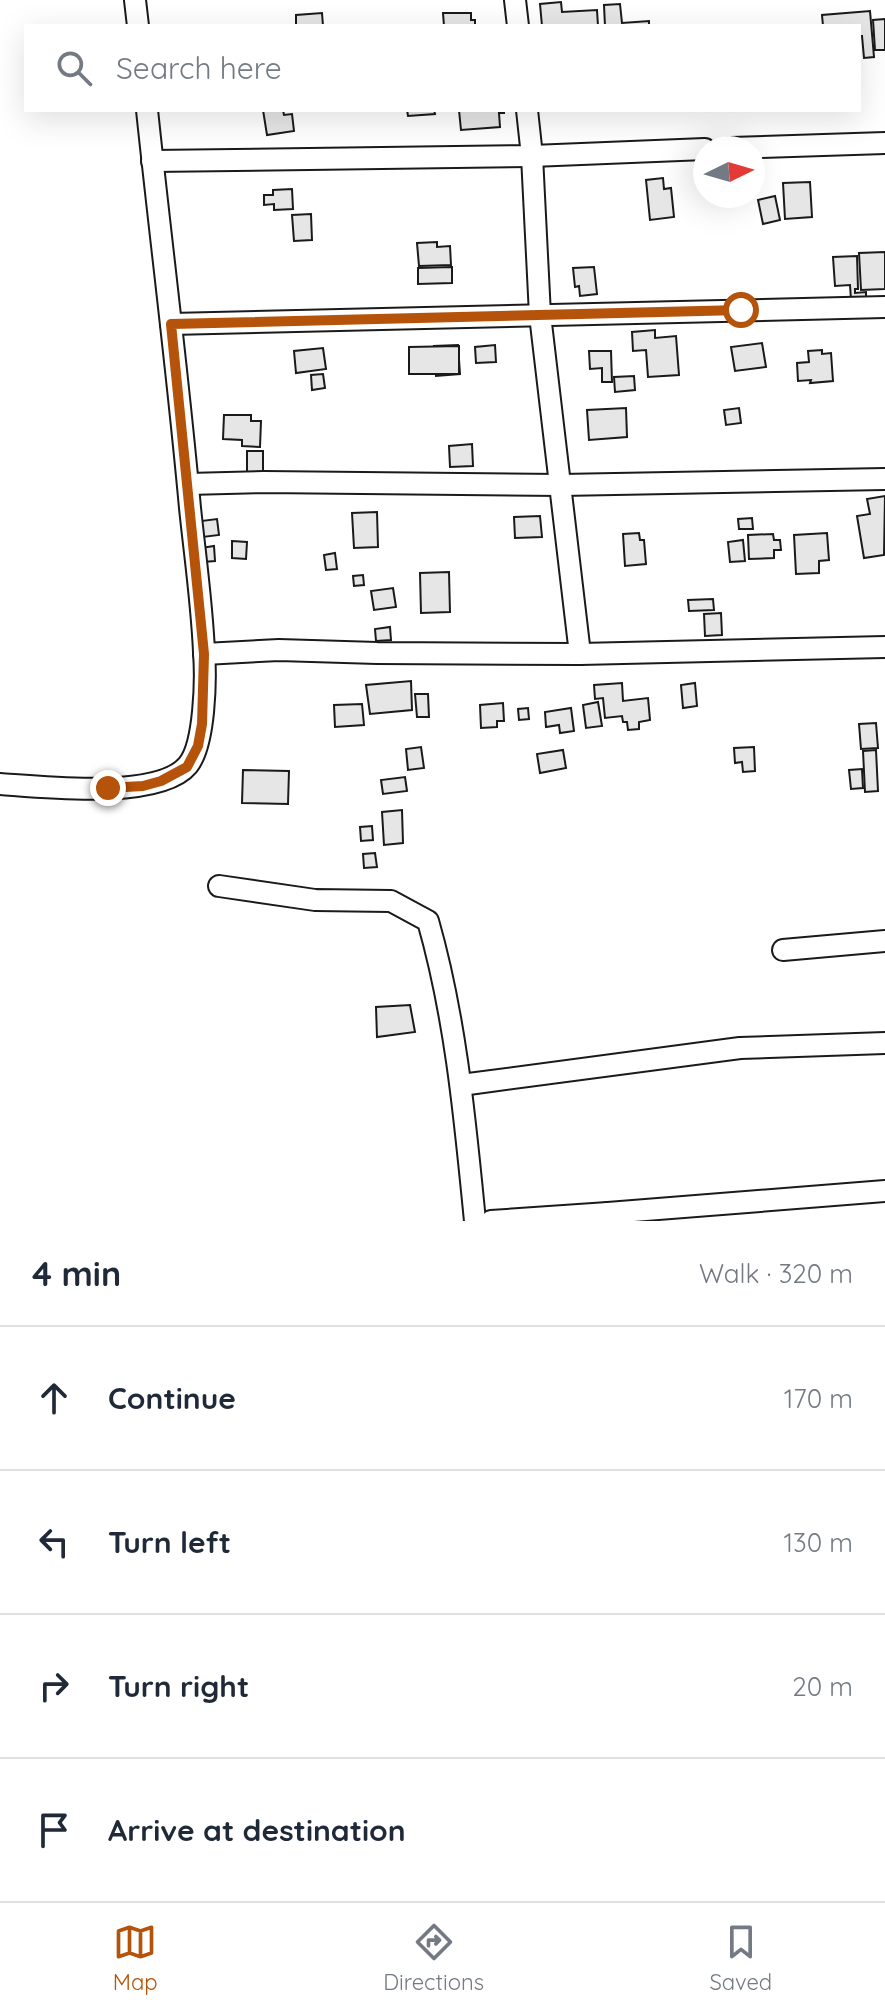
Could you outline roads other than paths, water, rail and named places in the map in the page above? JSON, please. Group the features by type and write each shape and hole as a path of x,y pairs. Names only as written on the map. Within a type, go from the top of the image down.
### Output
{"street":[{"path":"135,0 138,24"},
{"path":"515,0 518,24"},
{"path":"0,784 50,788 143,786 161,781 187,767 198,746 202,724 204,654 147,112"},
{"path":"527,112 540,315 580,654"},
{"path":"765,147 885,143"},
{"path":"152,161 532,156 693,149"},
{"path":"171,324 885,307"},
{"path":"188,484 561,485 885,479"},
{"path":"204,654 279,650 580,654 885,647"},
{"path":"219,886 315,900 391,901 428,921 441,967 461,1085 475,1221"},
{"path":"783,950 885,941"},
{"path":"461,1085 740,1048 885,1043"},
{"path":"491,1221 608,1217 885,1191"}]}
